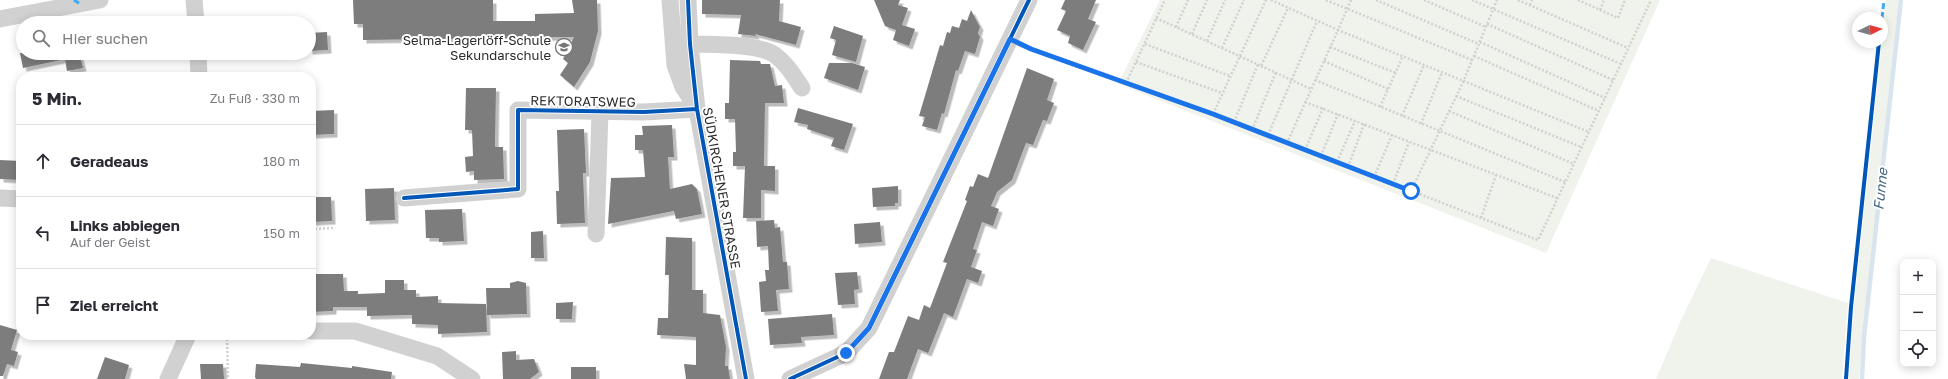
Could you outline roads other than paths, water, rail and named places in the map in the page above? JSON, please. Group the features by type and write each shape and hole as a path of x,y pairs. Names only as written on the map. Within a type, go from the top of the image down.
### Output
{"street":[{"path":"0,19 100,0"},
{"path":"194,0 195,16"},
{"path":"670,0 675,65 683,87 697,109"},
{"name":"SÜDKIRCHENER STRASSE","path":"688,0 690,44 697,109 746,379"},
{"path":"790,379 846,353 869,328 1029,0"},
{"path":"690,44 759,48 773,54 787,66 802,88"},
{"path":"198,60 199,72"},
{"name":"REKTORATSWEG","path":"404,198 518,189 518,110 600,112 697,109"},
{"path":"596,234 600,112"},
{"path":"0,198 16,199"},
{"path":"316,331 355,331 437,356 472,379"},
{"path":"168,379 186,340"}],"waterway":[{"name":"Funne","path":"1862,379 1864,337 1901,0"}],"place":[{"name":"Selma-Lagerlöff-Schule Sekundarschule","path":"564,47"}]}
